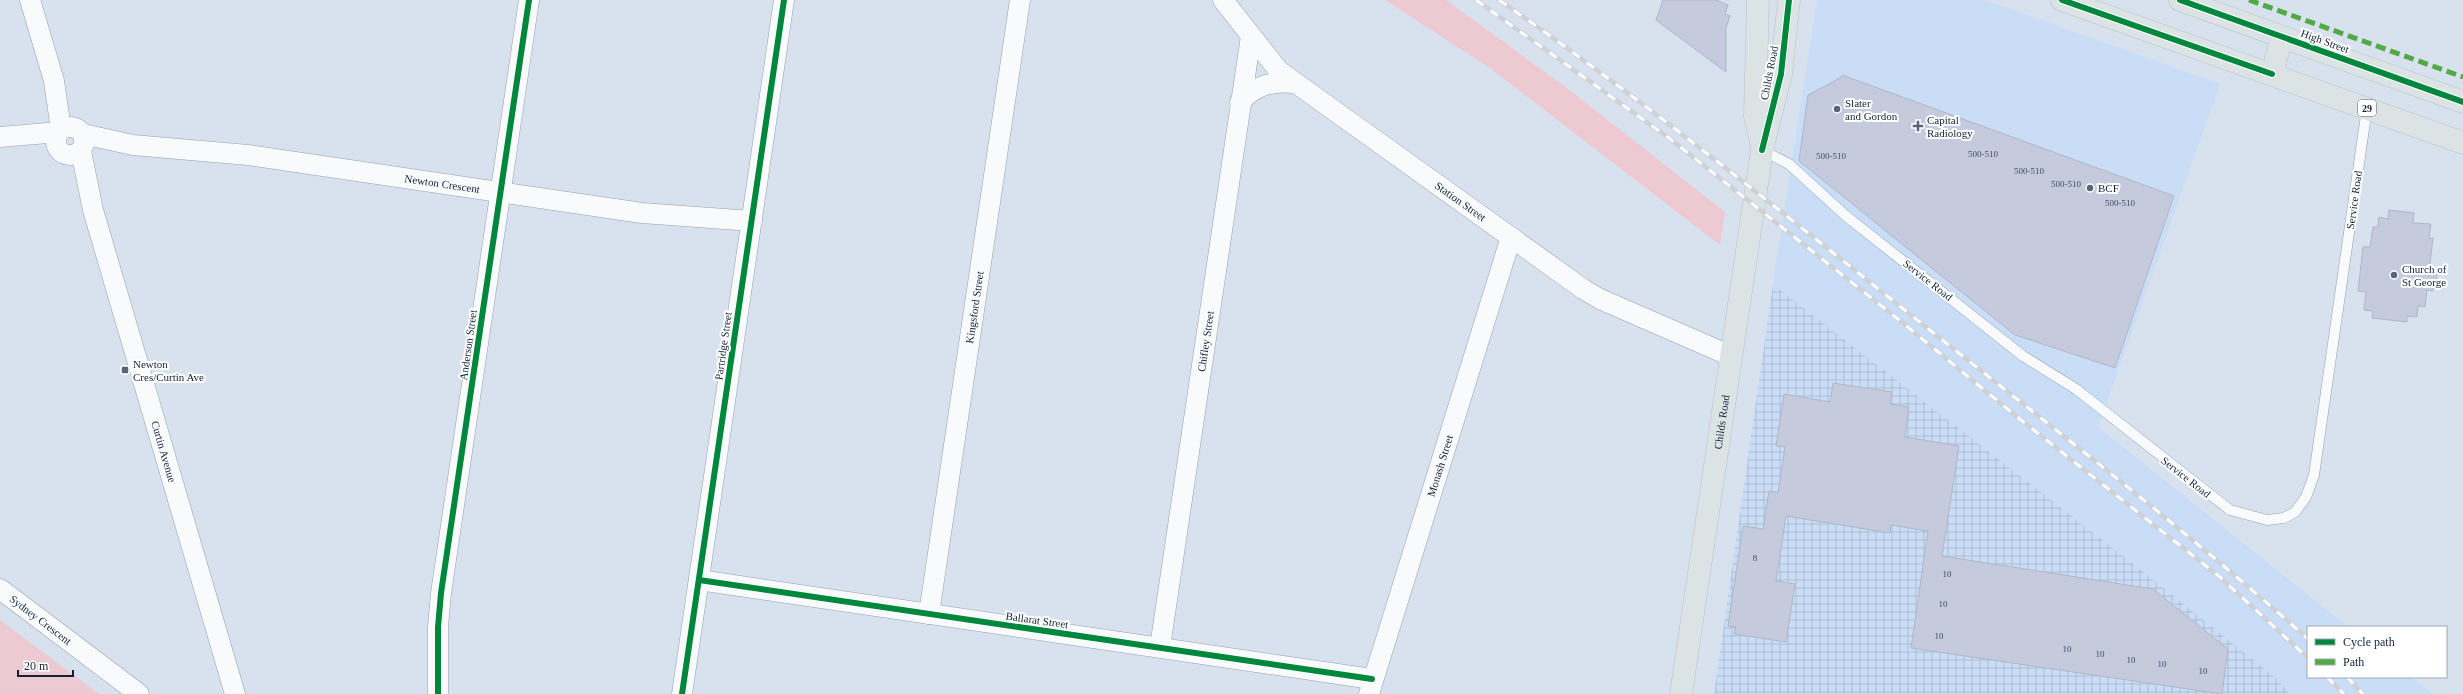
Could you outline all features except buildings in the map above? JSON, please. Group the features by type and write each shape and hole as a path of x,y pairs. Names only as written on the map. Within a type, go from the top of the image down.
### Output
{"main road":[{"name":"Childs Road","path":"1758,0 1755,116 1762,150"},
{"name":"Childs Road","path":"1680,694 1762,150 1781,74 1789,0"},
{"name":"29","path":"2062,0 2463,143"},
{"name":"High Street","path":"2180,0 2463,102"},
{"path":"2272,74 2282,37"}],"street":[{"name":"Curtin Avenue","path":"30,0 236,694"},
{"name":"Anderson Street","path":"438,694 438,627 441,593 529,0"},
{"name":"Partridge Street","path":"682,694 784,0"},
{"name":"Kingsford Street","path":"929,614 1020,0"},
{"name":"Station Street","path":"1223,0 1268,59 1294,83 1583,289 1600,299 1731,356"},
{"name":"Chifley Street","path":"1160,647 1251,36"},
{"path":"1240,102 1249,93 1268,83 1294,83"},
{"name":"Newton Crescent","path":"3,137 133,145 248,155 642,213 752,221"},
{"name":"Monash Street","path":"1370,687 1511,237"},
{"name":"Ballarat Street","path":"699,580 1160,647 1370,687"},
{"name":"Sydney Crescent","path":"0,589 139,694"}],"lane":[{"name":"Service Road","path":"1762,150 1789,164 1846,216 2023,356 2076,389 2207,494 2230,510 2266,520 2284,518 2296,512 2306,497 2314,475 2367,108"}],"shaded area":[{"path":"1385,0 1446,0 1568,89 1725,212 1720,245 1490,68"},
{"path":"1817,0 1985,0 2220,84 2098,427 2347,626 2307,626 2307,678 2412,678 2433,694 2290,694 2276,678 2150,577 1773,284"},
{"path":"1773,284 2150,577 2276,678 2290,694 1714,694"},
{"path":"0,620 99,694 0,694"}],"railway":[{"path":"1476,0 1669,138 1898,319 2016,416 2220,577 2307,657"},
{"path":"1499,0 1555,39 1664,120 1771,204 2122,482 2307,638"},
{"path":"2328,678 2344,694"},
{"path":"2348,678 2363,694"}],"marked path":[{"path":"2249,0 2463,77"}],"cycle path":[{"path":"438,694 438,627 441,593 529,0"},
{"path":"682,694 784,0"},
{"path":"1762,150 1781,74 1789,0"},
{"path":"2062,0 2272,74"},
{"path":"2180,0 2463,102"},
{"path":"699,580 1372,679"}],"place":[{"name":"Slater and Gordon","path":"1837,109"},
{"name":"Capital Radiology","path":"1918,126"},
{"name":"BCF","path":"2090,188"},
{"name":"Church of St George","path":"2394,275"},
{"name":"Newton Cres/Curtin Ave","path":"125,370"}]}
